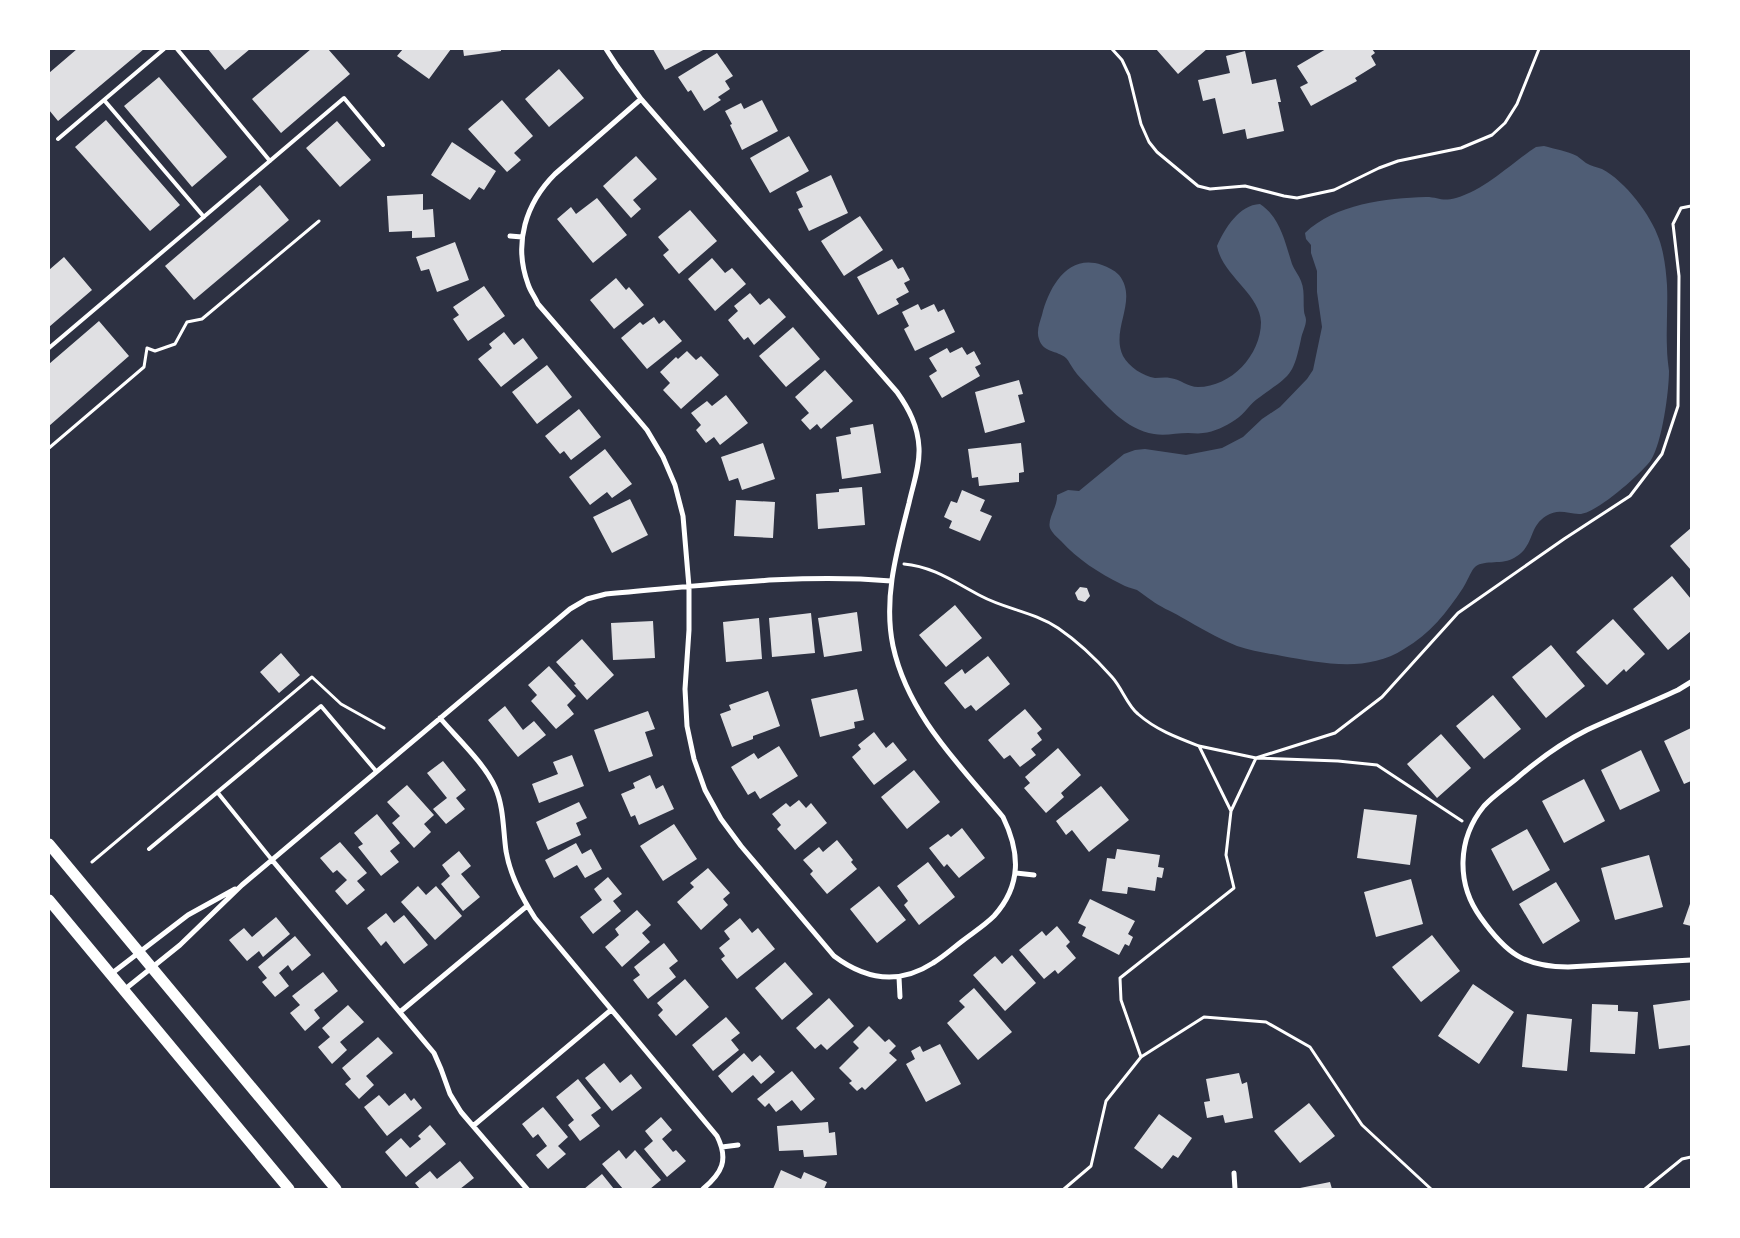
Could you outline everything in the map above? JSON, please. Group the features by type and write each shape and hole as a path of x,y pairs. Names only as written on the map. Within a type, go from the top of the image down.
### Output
{"main road":[{"path":"49,844 336,1189"},
{"path":"49,900 289,1189"}],"street":[{"path":"606,49 641,99 897,392 908,408 916,427 919,447 918,464 891,580 889,613 893,645 902,676 913,703 928,727 1002,817 1011,834 1016,853 1012,887 1003,904 992,917 934,963 918,972 900,977 867,975 849,967 834,956 741,846 721,819 705,790 694,759 687,726 685,689 689,630 688,587 682,516 675,485 663,457 636,416 538,304 528,284 522,263 522,237 532,202 544,185 641,99"},
{"path":"510,236 522,237"},
{"path":"123,990 180,945 242,885 440,718 570,609 587,599 606,594 814,578 891,580"},
{"path":"1691,682 1678,690 1587,730 1560,745 1534,763 1486,805 1471,826 1466,837 1462,856 1463,878 1468,897 1477,913 1496,939 1512,953 1528,962 1548,967 1568,968 1691,960"},
{"path":"440,718 485,770 495,787 501,804 506,854 527,906 717,1136 724,1157 716,1178 703,1189"},
{"path":"272,860 434,1052 450,1094 461,1112 526,1189"},
{"path":"1015,873 1034,875"},
{"path":"110,974 188,915 242,885"},
{"path":"400,1012 527,906"},
{"path":"900,977 900,997"},
{"path":"473,1126 611,1010"},
{"path":"722,1147 738,1145"},
{"path":"1234,1173 1235,1189"}],"lane":[{"path":"58,139 164,49"},
{"path":"177,49 270,161"},
{"path":"49,348 344,98 384,145"},
{"path":"104,100 204,217"},
{"path":"149,849 321,706 376,772"},
{"path":"218,793 272,860"}],"path":[{"path":"1112,49 1122,60 1130,75 1141,124 1149,142 1157,152 1198,186 1210,189 1245,186 1297,198 1334,190 1389,165 1461,148 1492,135 1505,123 1517,104 1539,49"},
{"path":"1141,1057 1121,1000 1120,978 1234,888 1226,855 1231,811 1256,758 1335,733 1382,697 1458,613 1564,539 1630,496 1662,454 1678,406 1679,276 1673,224 1681,208 1691,206"},
{"path":"49,448 144,367 147,348 155,351 175,344 187,322 202,319 319,220"},
{"path":"894,563 918,565 926,568 984,597 1026,612 1058,628 1112,677 1137,714 1166,733 1199,746 1256,758 1338,760 1377,765 1471,826"},
{"path":"92,862 312,677 341,704 384,728"},
{"path":"1199,746 1231,811"},
{"path":"1064,1189 1091,1166 1106,1102 1141,1057 1204,1017 1266,1022 1310,1047 1362,1125 1431,1189"},
{"path":"1645,1189 1682,1159 1691,1157"}],"water":[{"path":"1544,146 1577,156 1588,164 1611,174 1644,209 1659,239 1663,256 1667,285 1667,356 1669,371 1664,417 1655,452 1651,460 1618,492 1596,508 1586,512 1579,514 1555,512 1546,516 1536,526 1525,549 1520,554 1507,561 1477,565 1451,606 1422,637 1390,656 1360,664 1313,661 1253,651 1230,643 1158,605 1137,590 1123,585 1097,570 1081,560 1053,533 1049,524 1057,495 1068,490 1079,491 1124,454 1145,449 1186,455 1222,448 1243,437 1262,419 1280,407 1307,379 1313,370 1322,327 1317,292 1317,271 1311,253 1311,245 1306,239 1305,233 1317,223 1346,209 1378,201 1426,197 1456,198 1478,189 1536,147"},
{"path":"1260,204 1267,209 1277,223 1293,266 1301,281 1306,322 1295,361 1289,374 1256,399 1239,418 1216,430 1201,433 1162,435 1144,432 1125,422 1109,408 1077,374 1066,358 1041,344 1038,336 1039,327 1045,304 1055,284 1070,268 1079,264 1090,263 1102,265 1113,270 1119,275 1124,285 1126,304 1121,325 1120,346 1123,356 1133,367 1150,377 1174,379 1198,387 1210,386 1232,375 1250,357 1260,334 1261,322 1254,302 1226,266 1217,246 1224,232 1239,213 1252,205"}],"building":[{"path":"77,49 144,49 58,121 49,110 49,73"},
{"path":"208,49 250,49 225,70"},
{"path":"311,49 328,49 350,74 281,133 252,99"},
{"path":"403,49 451,49 429,79 397,56"},
{"path":"463,49 501,49 501,51 464,56"},
{"path":"653,49 705,49 665,70"},
{"path":"1156,49 1207,49 1178,74"},
{"path":"1326,49 1372,49 1375,53 1371,56 1376,65 1355,78 1357,81 1311,106 1300,87 1308,83 1297,66"},
{"path":"1245,51 1252,84 1276,79 1281,102 1278,102 1284,131 1247,139 1245,129 1223,134 1215,98 1203,101 1198,80 1230,73 1226,56"},
{"path":"717,53 733,76 725,81 730,89 718,97 721,100 704,111 691,90 688,92 678,77"},
{"path":"559,69 584,98 549,127 525,99"},
{"path":"159,77 227,157 192,187 124,106"},
{"path":"502,100 533,136 514,153 521,160 507,172 468,129"},
{"path":"762,100 778,131 742,150 725,111 741,103 744,109"},
{"path":"106,120 180,205 150,231 75,147"},
{"path":"337,121 371,160 340,187 306,148"},
{"path":"789,136 809,171 770,193 750,158"},
{"path":"452,142 496,171 484,190 479,187 470,200 431,175"},
{"path":"636,156 657,179 633,200 641,209 631,218 603,186"},
{"path":"831,175 848,213 809,231 798,209 803,207 796,192"},
{"path":"260,185 289,220 194,300 165,266"},
{"path":"423,194 423,210 433,209 435,237 412,238 412,231 389,232 387,196"},
{"path":"597,198 627,235 593,263 557,219 571,207 576,214"},
{"path":"690,210 717,241 679,274 663,255 669,250 658,237"},
{"path":"860,216 883,250 844,276 821,241"},
{"path":"455,242 469,280 437,292 429,269 421,271 416,257"},
{"path":"64,257 92,290 49,327 49,270"},
{"path":"712,258 725,273 732,268 746,284 715,311 688,279"},
{"path":"892,259 898,269 903,267 910,280 904,283 909,292 896,299 899,304 878,315 857,277"},
{"path":"616,278 626,290 629,287 644,305 614,329 590,300"},
{"path":"484,286 505,316 468,341 453,319 459,315 453,307"},
{"path":"750,293 760,305 769,298 786,317 754,345 748,337 744,340 728,320 738,311 734,306"},
{"path":"918,304 921,310 934,304 938,312 944,309 955,332 915,351 904,329 909,326 902,312"},
{"path":"654,317 659,324 664,320 682,341 647,369 621,338 640,322 643,325"},
{"path":"99,321 129,356 49,426 49,364"},
{"path":"793,327 820,359 786,387 759,356"},
{"path":"504,332 514,345 523,338 538,358 501,387 478,359 492,348 489,344"},
{"path":"962,347 967,355 974,351 981,364 975,367 980,376 942,398 929,376 937,371 929,358 947,348 950,353"},
{"path":"687,351 696,360 701,356 719,375 681,409 663,390 670,383 660,372 676,357 678,359"},
{"path":"547,365 572,397 537,424 512,392"},
{"path":"825,370 853,401 821,429 817,424 810,430 801,420 809,413 795,397"},
{"path":"1019,380 1023,394 1018,395 1025,422 985,433 975,392"},
{"path":"726,395 748,423 720,445 714,437 706,443 696,430 701,425 691,413 707,401 712,406"},
{"path":"579,409 601,437 571,460 564,451 560,454 545,436"},
{"path":"873,424 881,473 842,479 836,437 851,434 850,428"},
{"path":"763,443 775,479 742,490 738,478 729,481 721,457"},
{"path":"1021,443 1024,472 1019,473 1019,482 979,486 978,477 972,478 968,449"},
{"path":"605,449 632,484 612,498 607,492 590,505 569,477"},
{"path":"862,487 865,525 818,529 816,494"},
{"path":"962,490 985,500 980,511 992,516 980,541 949,528 952,521 944,517 951,501 957,503"},
{"path":"630,499 648,535 612,553 593,517"},
{"path":"736,500 775,502 773,538 734,536"},
{"path":"1691,528 1691,570 1670,546"},
{"path":"1672,576 1691,599 1691,631 1668,650 1633,609"},
{"path":"1080,587 1087,588 1090,596 1085,602 1078,600 1075,593"},
{"path":"955,605 982,638 946,667 919,635"},
{"path":"857,612 862,651 824,657 818,618"},
{"path":"811,613 815,653 772,657 769,618"},
{"path":"759,618 762,659 726,662 723,622"},
{"path":"1613,619 1645,654 1626,672 1624,669 1607,685 1576,652"},
{"path":"653,621 655,658 613,660 611,623"},
{"path":"582,639 614,675 587,700 574,685 576,684 556,662"},
{"path":"1551,645 1585,686 1546,718 1512,677"},
{"path":"281,653 300,675 279,693 260,672"},
{"path":"988,656 1010,684 976,711 971,705 965,709 944,683 962,669 965,674"},
{"path":"549,666 576,696 567,705 574,714 556,729 531,701 537,695 528,685"},
{"path":"857,689 864,720 854,722 855,728 820,737 811,699"},
{"path":"768,691 780,726 753,736 753,739 732,747 720,714 731,710 729,705"},
{"path":"1493,695 1521,729 1484,759 1456,726"},
{"path":"505,706 523,730 534,721 546,735 518,757 488,720"},
{"path":"1025,709 1042,729 1037,733 1042,740 1031,749 1036,755 1020,767 1010,755 1004,759 988,740"},
{"path":"648,711 655,729 645,732 653,756 609,772 594,730"},
{"path":"1691,728 1691,781 1684,784 1664,741"},
{"path":"874,732 886,748 893,742 907,760 874,785 852,757 861,749 858,745"},
{"path":"1441,734 1471,768 1437,798 1407,764"},
{"path":"779,746 798,776 760,799 755,791 748,795 731,767 754,753 758,759"},
{"path":"1058,748 1081,775 1061,793 1064,797 1046,813 1024,788 1030,783 1025,777"},
{"path":"1641,750 1660,791 1620,810 1601,770"},
{"path":"572,755 584,786 539,803 532,784 558,774 553,762"},
{"path":"443,761 466,790 456,798 465,809 446,824 433,809 447,798 427,773"},
{"path":"914,770 940,802 907,829 881,797"},
{"path":"650,775 656,789 663,785 674,809 639,825 635,815 631,817 621,794 635,788 633,783"},
{"path":"1584,779 1605,821 1564,843 1542,801"},
{"path":"407,785 434,815 424,824 431,832 414,848 392,823 400,816 387,802"},
{"path":"1101,786 1129,820 1089,852 1072,830 1066,835 1056,821"},
{"path":"799,800 806,808 811,803 827,823 795,850 777,829 781,825 772,814 786,803 790,807"},
{"path":"579,802 587,818 576,823 581,835 548,850 536,822"},
{"path":"1364,809 1417,815 1410,865 1357,858"},
{"path":"377,814 400,843 390,851 399,862 381,876 358,847 363,844 354,833"},
{"path":"674,824 697,859 663,881 640,846"},
{"path":"962,828 985,858 959,878 947,864 944,867 929,848 948,834 951,837"},
{"path":"1527,829 1550,870 1513,891 1491,849"},
{"path":"837,840 853,860 851,862 857,869 827,894 810,874 813,871 803,860 819,847 823,852"},
{"path":"340,842 367,873 357,881 365,890 347,905 335,891 347,880 337,870 333,873 320,858"},
{"path":"576,843 582,854 591,849 602,869 585,878 577,865 554,878 545,860"},
{"path":"1117,849 1160,855 1158,867 1164,868 1162,878 1157,877 1155,891 1128,887 1127,894 1102,891 1107,858 1115,859"},
{"path":"459,851 471,866 461,874 480,897 463,911 441,884 450,876 442,865"},
{"path":"1649,855 1663,907 1615,920 1601,868"},
{"path":"928,862 955,897 919,925 904,905 908,901 897,886"},
{"path":"708,868 730,893 723,899 728,905 701,930 677,902 694,887 690,883"},
{"path":"608,877 622,894 613,901 621,911 593,934 580,917 602,900 594,889"},
{"path":"1411,879 1423,924 1376,937 1364,892"},
{"path":"1556,882 1580,921 1543,944 1519,904"},
{"path":"418,886 426,895 436,886 462,916 435,940 401,902"},
{"path":"879,886 906,920 877,943 850,909"},
{"path":"1090,899 1135,921 1128,934 1133,937 1129,946 1125,944 1119,955 1082,936 1086,927 1078,923"},
{"path":"1691,901 1691,926 1683,924"},
{"path":"637,910 651,925 642,933 650,942 622,967 605,947 619,935 615,929"},
{"path":"386,913 394,923 404,915 428,945 404,964 386,941 381,946 367,928"},
{"path":"276,917 290,934 263,957 259,951 247,961 229,940 244,928 252,937"},
{"path":"740,918 752,933 758,928 775,949 737,979 721,959 725,956 719,948 730,939 724,931"},
{"path":"1057,926 1070,942 1066,946 1076,958 1058,974 1055,970 1044,979 1019,950 1042,931 1046,936"},
{"path":"1432,935 1460,971 1421,1002 1392,967"},
{"path":"295,936 311,955 292,971 288,965 279,973 289,986 275,997 262,982 267,978 258,967"},
{"path":"664,943 678,961 669,968 676,977 648,999 633,980 640,975 634,967"},
{"path":"1012,955 1036,983 1005,1011 973,975 995,956 1002,964"},
{"path":"785,962 813,994 782,1020 755,988"},
{"path":"323,972 338,991 314,1010 320,1018 305,1031 290,1013 300,1005 292,996"},
{"path":"685,979 709,1007 676,1036 658,1015 663,1010 657,1003"},
{"path":"1473,984 1514,1012 1479,1064 1438,1036"},
{"path":"974,988 1012,1032 978,1060 947,1023 965,1007 959,1001"},
{"path":"829,998 854,1026 827,1050 821,1044 815,1049 796,1028"},
{"path":"1691,1000 1691,1045 1659,1049 1653,1005"},
{"path":"1592,1004 1618,1005 1618,1011 1638,1012 1635,1054 1590,1052"},
{"path":"348,1005 364,1022 340,1042 347,1050 332,1064 318,1047 330,1037 322,1028"},
{"path":"1527,1014 1572,1019 1567,1071 1522,1067"},
{"path":"726,1017 740,1033 731,1040 739,1050 713,1071 692,1045"},
{"path":"869,1026 885,1042 889,1039 896,1046 889,1053 897,1060 865,1090 862,1087 857,1091 849,1083 852,1081 839,1068 859,1048 853,1042"},
{"path":"378,1037 393,1053 366,1076 374,1085 359,1099 345,1084 351,1079 342,1068"},
{"path":"940,1044 961,1084 926,1102 906,1064 915,1059 911,1051 920,1046 923,1052"},
{"path":"744,1053 752,1062 760,1055 775,1072 761,1084 753,1075 732,1093 718,1076"},
{"path":"604,1063 620,1083 631,1074 642,1088 612,1111 585,1078"},
{"path":"792,1071 815,1099 801,1111 792,1100 776,1112 769,1103 765,1107 757,1099"},
{"path":"1239,1073 1242,1084 1247,1082 1253,1118 1225,1123 1223,1115 1207,1118 1204,1102 1210,1101 1206,1079"},
{"path":"578,1079 601,1108 591,1115 600,1126 580,1141 568,1125 574,1120 556,1097"},
{"path":"405,1093 411,1101 414,1098 422,1108 387,1136 364,1107 379,1095 389,1106"},
{"path":"1309,1103 1335,1136 1300,1163 1274,1131"},
{"path":"543,1107 568,1137 558,1146 566,1154 548,1169 536,1155 547,1146 538,1134 533,1138 522,1124"},
{"path":"1159,1114 1192,1138 1178,1158 1173,1155 1162,1169 1134,1148"},
{"path":"661,1117 672,1130 662,1139 673,1152 676,1150 686,1161 667,1177 644,1149 653,1141 645,1131"},
{"path":"828,1122 829,1133 835,1132 837,1155 804,1157 803,1150 779,1151 777,1126"},
{"path":"430,1125 446,1144 406,1177 385,1152 401,1138 410,1148 421,1139 418,1136"},
{"path":"619,1150 626,1159 635,1150 661,1180 650,1189 623,1189 602,1164"},
{"path":"460,1161 474,1178 460,1189 420,1189 415,1183 430,1171 437,1179"},
{"path":"781,1170 801,1179 804,1172 827,1182 824,1189 773,1189"},
{"path":"602,1174 614,1189 584,1189"},
{"path":"1330,1182 1332,1189 1300,1189 1300,1188"}]}
